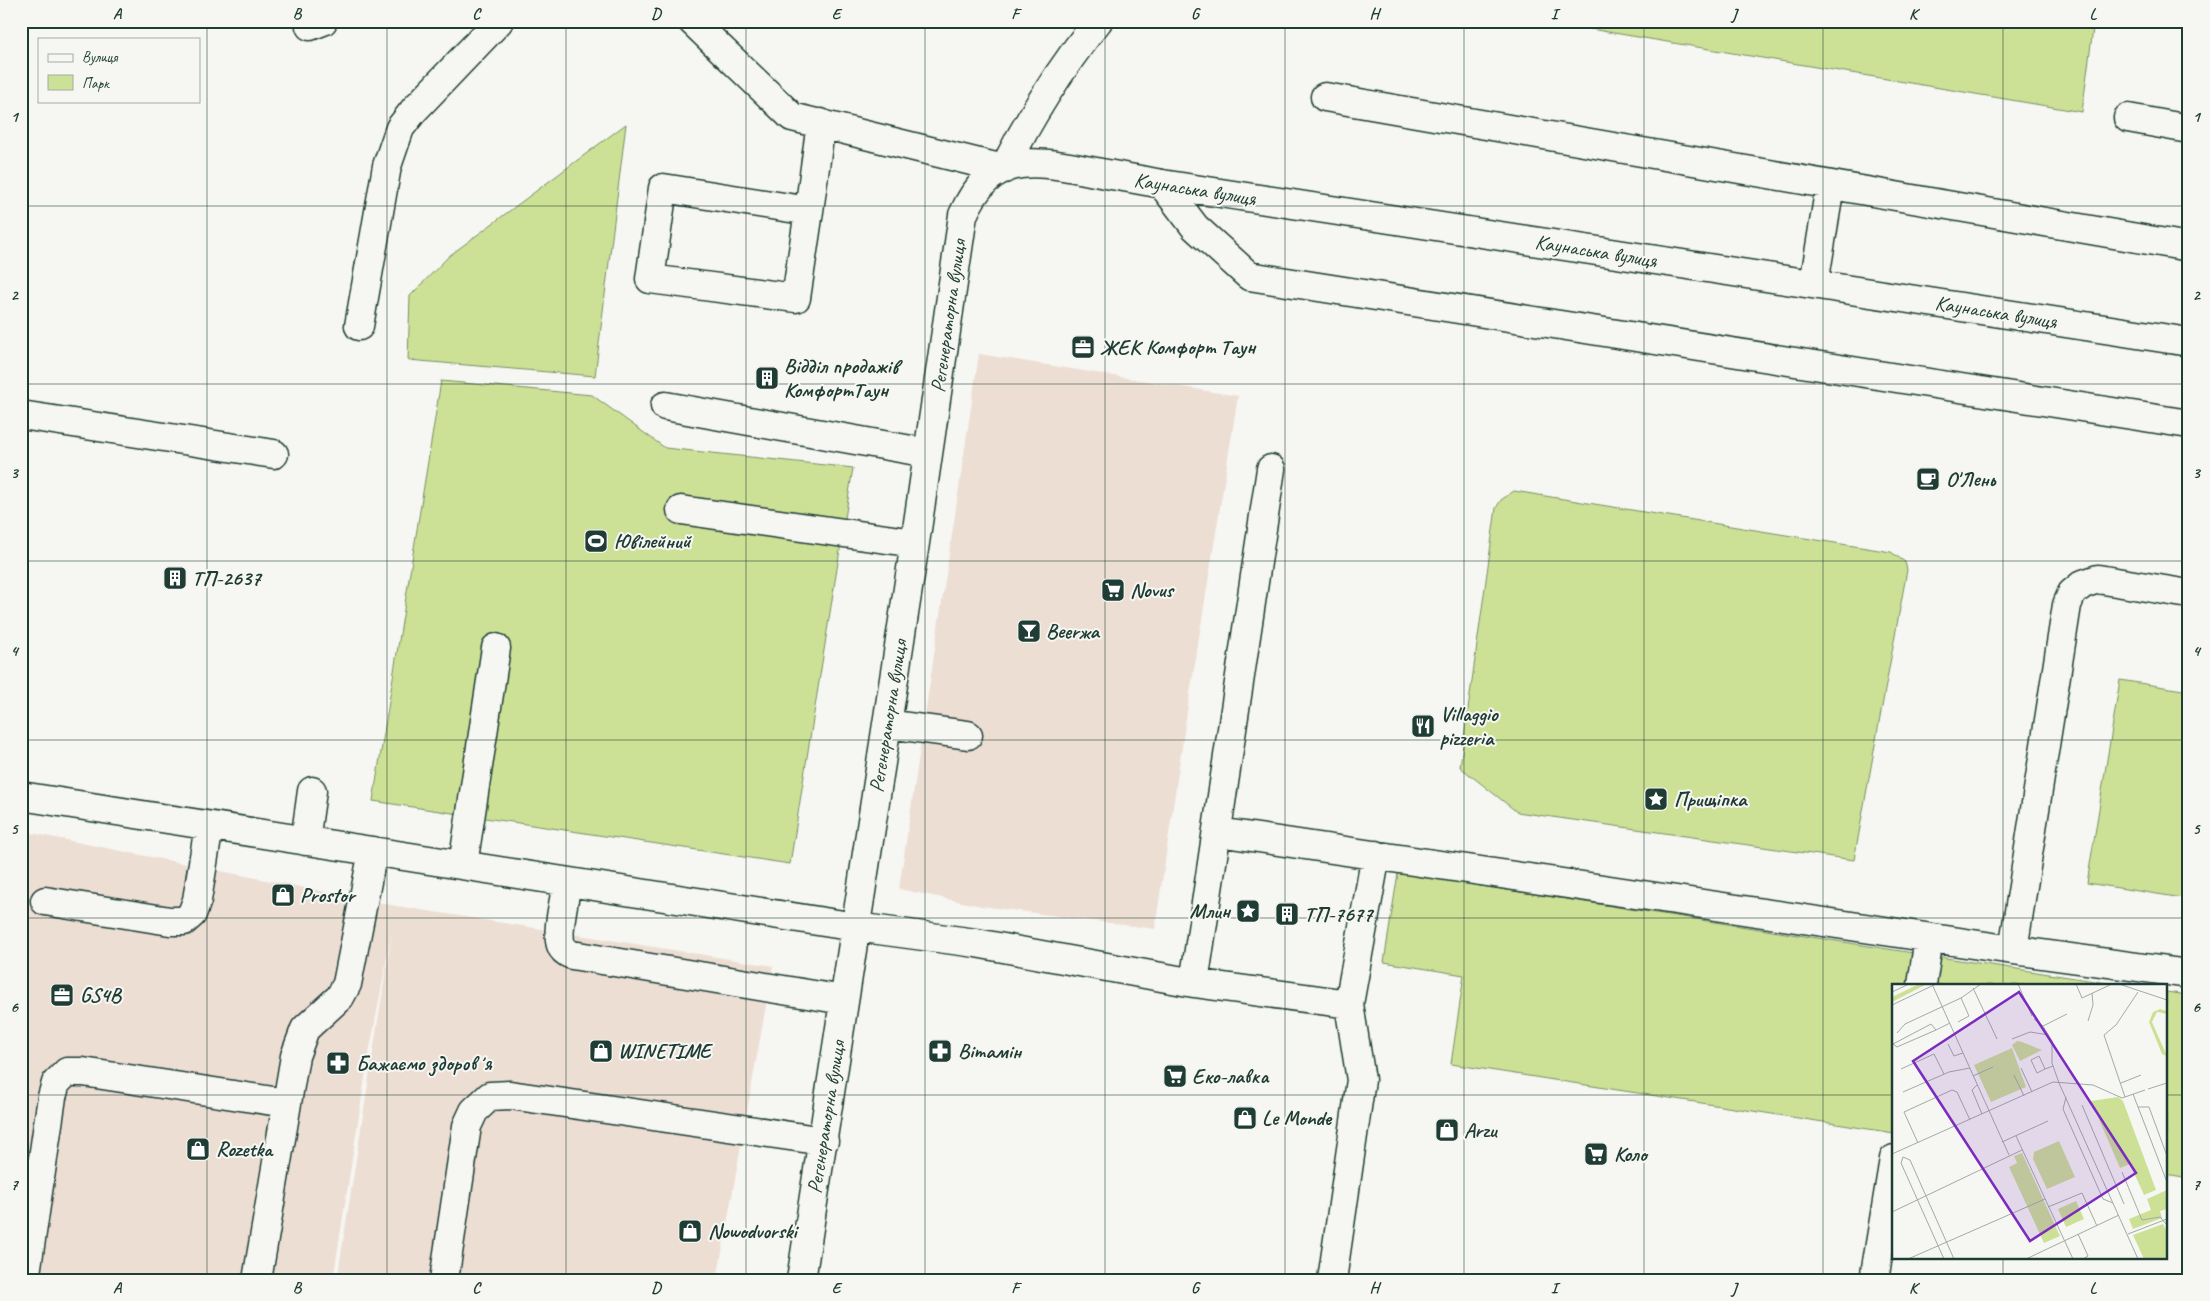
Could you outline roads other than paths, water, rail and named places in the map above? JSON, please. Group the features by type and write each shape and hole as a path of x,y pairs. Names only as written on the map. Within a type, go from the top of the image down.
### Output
{"street":[{"path":"359,326 387,166 400,128 414,110 499,21"},
{"path":"692,21 792,117 1004,169 1026,124 1066,60 1098,21"},
{"path":"1325,97 2189,247"},
{"path":"2128,118 2189,129"},
{"path":"809,211 663,188 650,280 796,298 809,211 821,123"},
{"name":"Каунаська вулиця","path":"1004,169 1023,162 1044,162 1162,184 2189,342"},
{"name":"Регенераторна вулиця","path":"801,1280 824,1141 963,216 971,196 986,180 1004,169"},
{"path":"1162,184 1195,227 1249,276 2189,424"},
{"path":"1814,284 1830,186"},
{"path":"665,406 928,453"},
{"path":"21,415 274,454"},
{"path":"1194,983 1271,470"},
{"path":"681,510 915,543"},
{"path":"2013,950 2067,605 2072,593 2083,584 2098,579 2189,594"},
{"path":"463,865 496,648"},
{"path":"887,724 968,735"},
{"path":"305,841 312,791"},
{"path":"21,796 856,927 976,943 1194,983 1349,1004"},
{"path":"45,901 170,921 184,921 192,914 197,900 208,826"},
{"path":"1218,832 1930,938 2189,974"},
{"path":"257,1280 295,1056 305,1029 340,997 347,984 373,851"},
{"path":"1332,1280 1361,1080 1349,1004 1376,855"},
{"path":"567,882 560,937 561,946 565,952 572,955 844,1000"},
{"path":"1922,984 1930,938"},
{"path":"25,1280 52,1097 56,1083 67,1072 83,1072 286,1103"},
{"path":"444,1280 467,1126 474,1111 490,1096 510,1095 824,1141"},
{"path":"1874,1280 1892,1171"}],"place":[{"name":"ЖЕК Комфорт Таун","path":"1083,347"},
{"name":"Відділ продажів КомфортТаун","path":"767,378"},
{"name":"О'Лень","path":"1928,479"},
{"name":"Ювілейний","path":"596,541"},
{"name":"ТП-2637","path":"175,578"},
{"name":"Novus","path":"1113,590"},
{"name":"Beerжа","path":"1029,631"},
{"name":"Villaggio pizzeria","path":"1423,726"},
{"name":"Прищіпка","path":"1656,799"},
{"name":"Prostor","path":"283,895"},
{"name":"Млин","path":"1248,911"},
{"name":"ТП-7677","path":"1287,914"},
{"name":"GS4B","path":"62,995"},
{"name":"WINETIME","path":"601,1051"},
{"name":"Вітамін","path":"940,1051"},
{"name":"Бажаємо здоровʼя","path":"338,1063"},
{"name":"Еко-лавка","path":"1175,1076"},
{"name":"Le Monde","path":"1245,1118"},
{"name":"Arzu","path":"1447,1130"},
{"name":"Rozetka","path":"198,1149"},
{"name":"Коло","path":"1596,1154"},
{"name":"Nowodvorski","path":"690,1231"}]}
